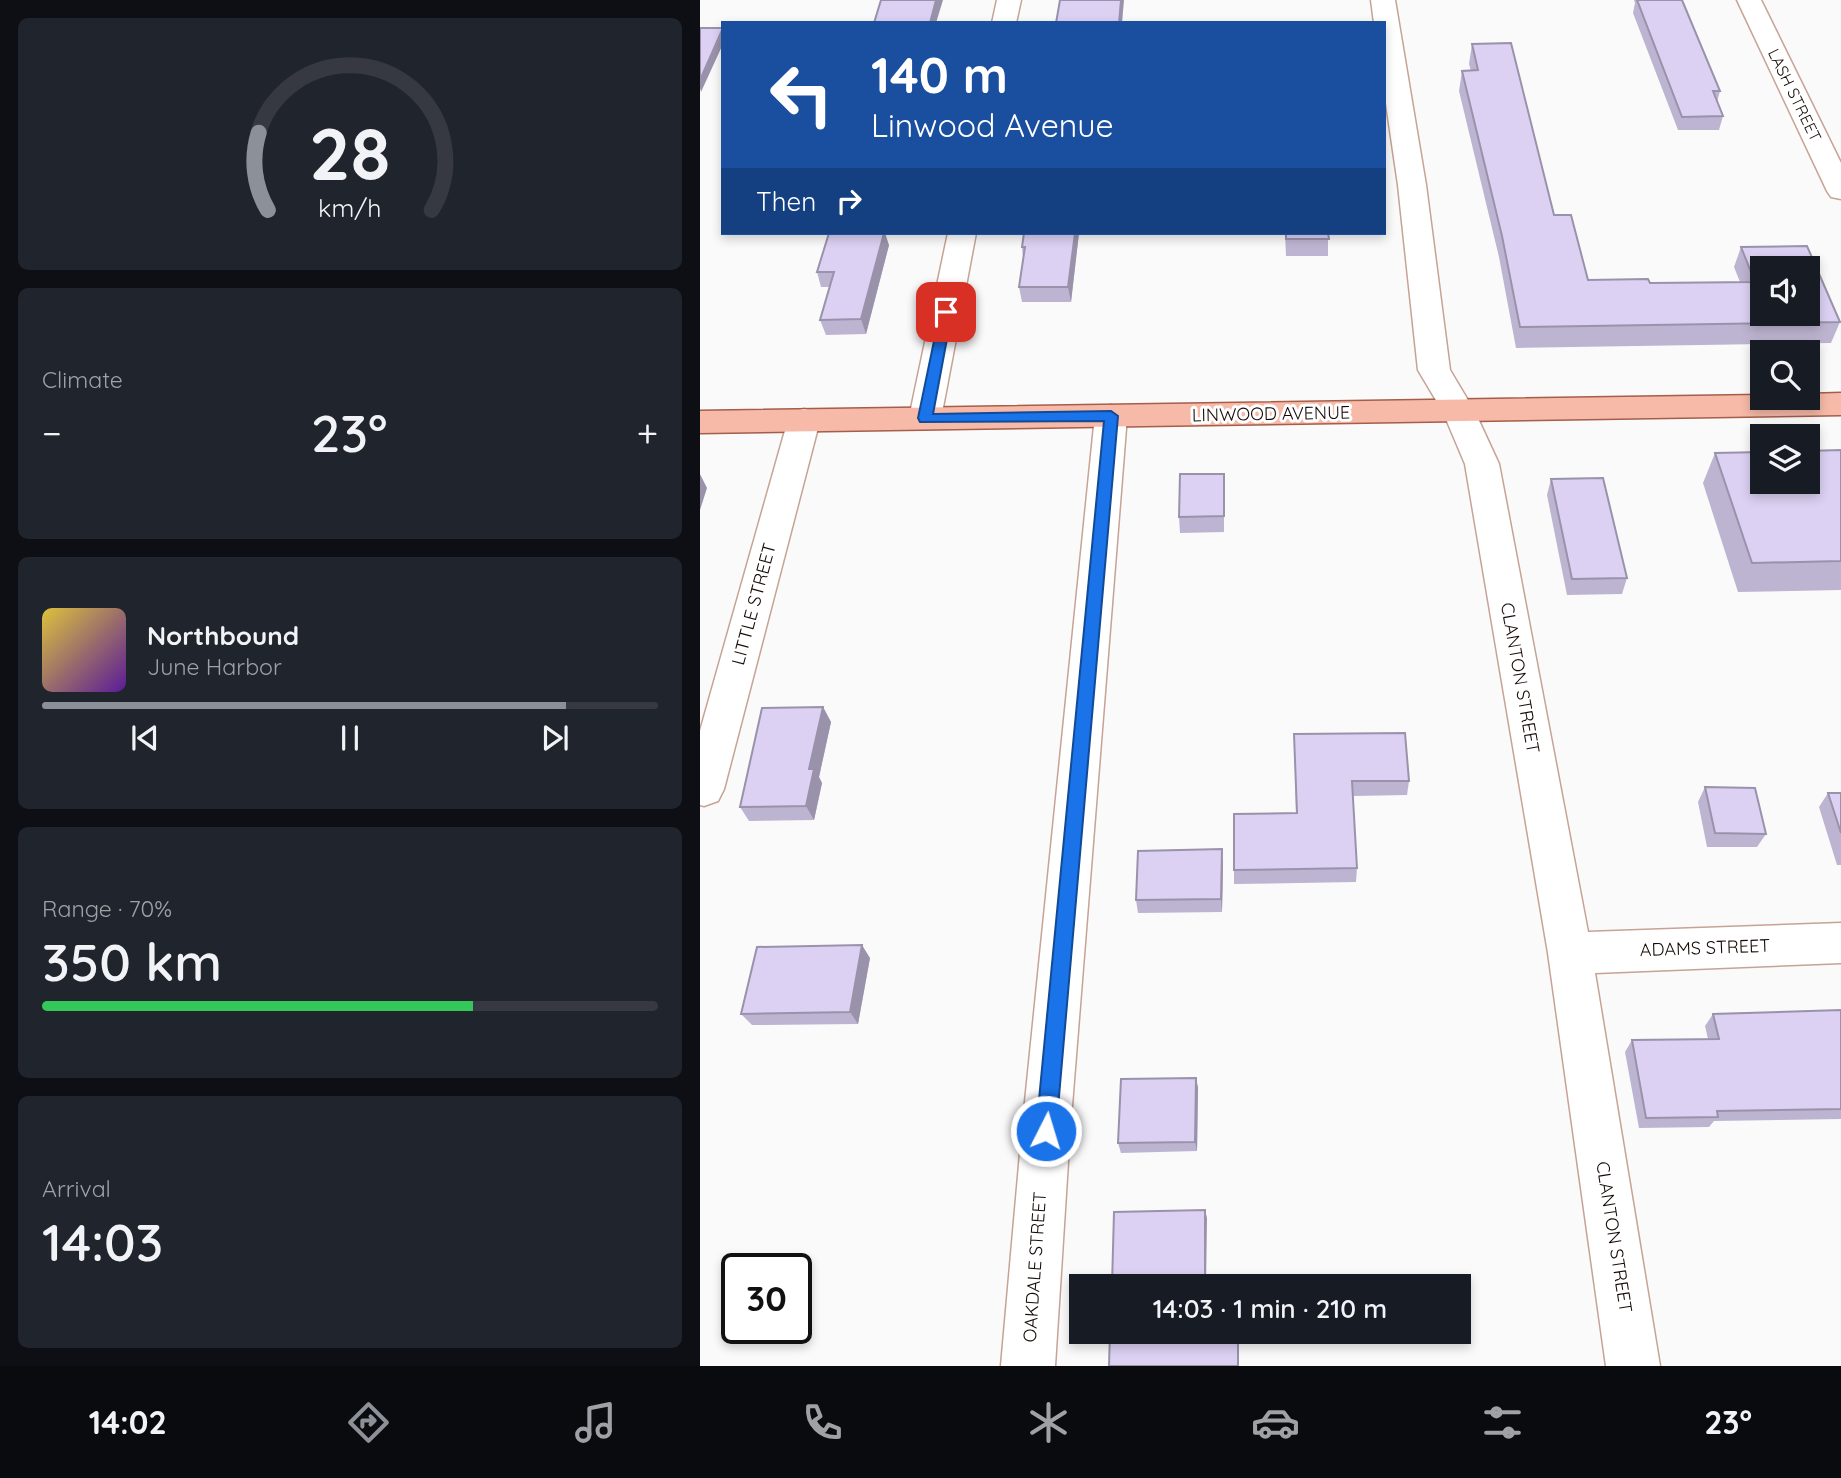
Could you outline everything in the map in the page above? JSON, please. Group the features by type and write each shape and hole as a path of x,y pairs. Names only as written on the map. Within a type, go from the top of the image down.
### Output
{"main road":[{"name":"LINWOOD AVENUE","path":"700,422 1841,404"}],"street":[{"path":"1004,21 1009,0"},
{"name":"CLANTON STREET","path":"1383,0 1412,185 1434,370 1459,412 1482,464 1570,953 1633,1366"},
{"name":"LASH STREET","path":"1749,0 1841,191"},
{"path":"925,418 962,235"},
{"name":"OAKDALE STREET","path":"1028,1366 1093,592 1111,416"},
{"name":"LITTLE STREET","path":"704,789 804,420"},
{"name":"ADAMS STREET","path":"1570,953 1841,943"}],"building":[{"path":"881,0 936,0 931,21 875,21"},
{"path":"1060,0 1121,0 1119,21 1056,21"},
{"path":"1637,0 1682,0 1720,91 1713,91 1723,116 1682,117"},
{"path":"700,28 721,28 721,33 700,80"},
{"path":"1511,43 1554,215 1571,215 1588,280 1648,279 1650,283 1750,282 1750,323 1520,327 1502,236 1462,71 1478,70 1472,44"},
{"path":"828,235 883,235 861,319 820,320 834,272 817,272"},
{"path":"1024,235 1075,235 1068,287 1019,287 1025,247 1022,247"},
{"path":"1286,235 1328,235 1329,239 1286,239"},
{"path":"1807,246 1811,256 1750,256 1750,270 1741,247"},
{"path":"1820,276 1840,322 1820,322"},
{"path":"1841,450 1841,561 1752,563 1715,453 1750,452 1750,494 1820,494 1820,451"},
{"path":"1180,474 1224,474 1224,516 1179,517"},
{"path":"1603,478 1627,578 1572,579 1551,479"},
{"path":"823,707 809,769 814,769 806,806 740,807 762,708"},
{"path":"1405,733 1409,781 1352,781 1357,868 1234,870 1234,814 1297,813 1294,734"},
{"path":"1705,787 1755,788 1766,834 1715,833"},
{"path":"1828,793 1841,793 1841,833"},
{"path":"1222,849 1221,899 1136,900 1138,851"},
{"path":"862,945 850,1012 741,1014 757,947"},
{"path":"1841,1010 1841,1109 1717,1111 1718,1117 1646,1118 1632,1040 1719,1039 1713,1014"},
{"path":"1196,1078 1195,1142 1118,1143 1121,1079"},
{"path":"1205,1210 1205,1274 1112,1274 1114,1212"},
{"path":"1110,1344 1238,1344 1238,1366 1109,1366"}],"route":[{"path":"946,312 925,418 1111,416 1094,578 1046,1131"}]}
